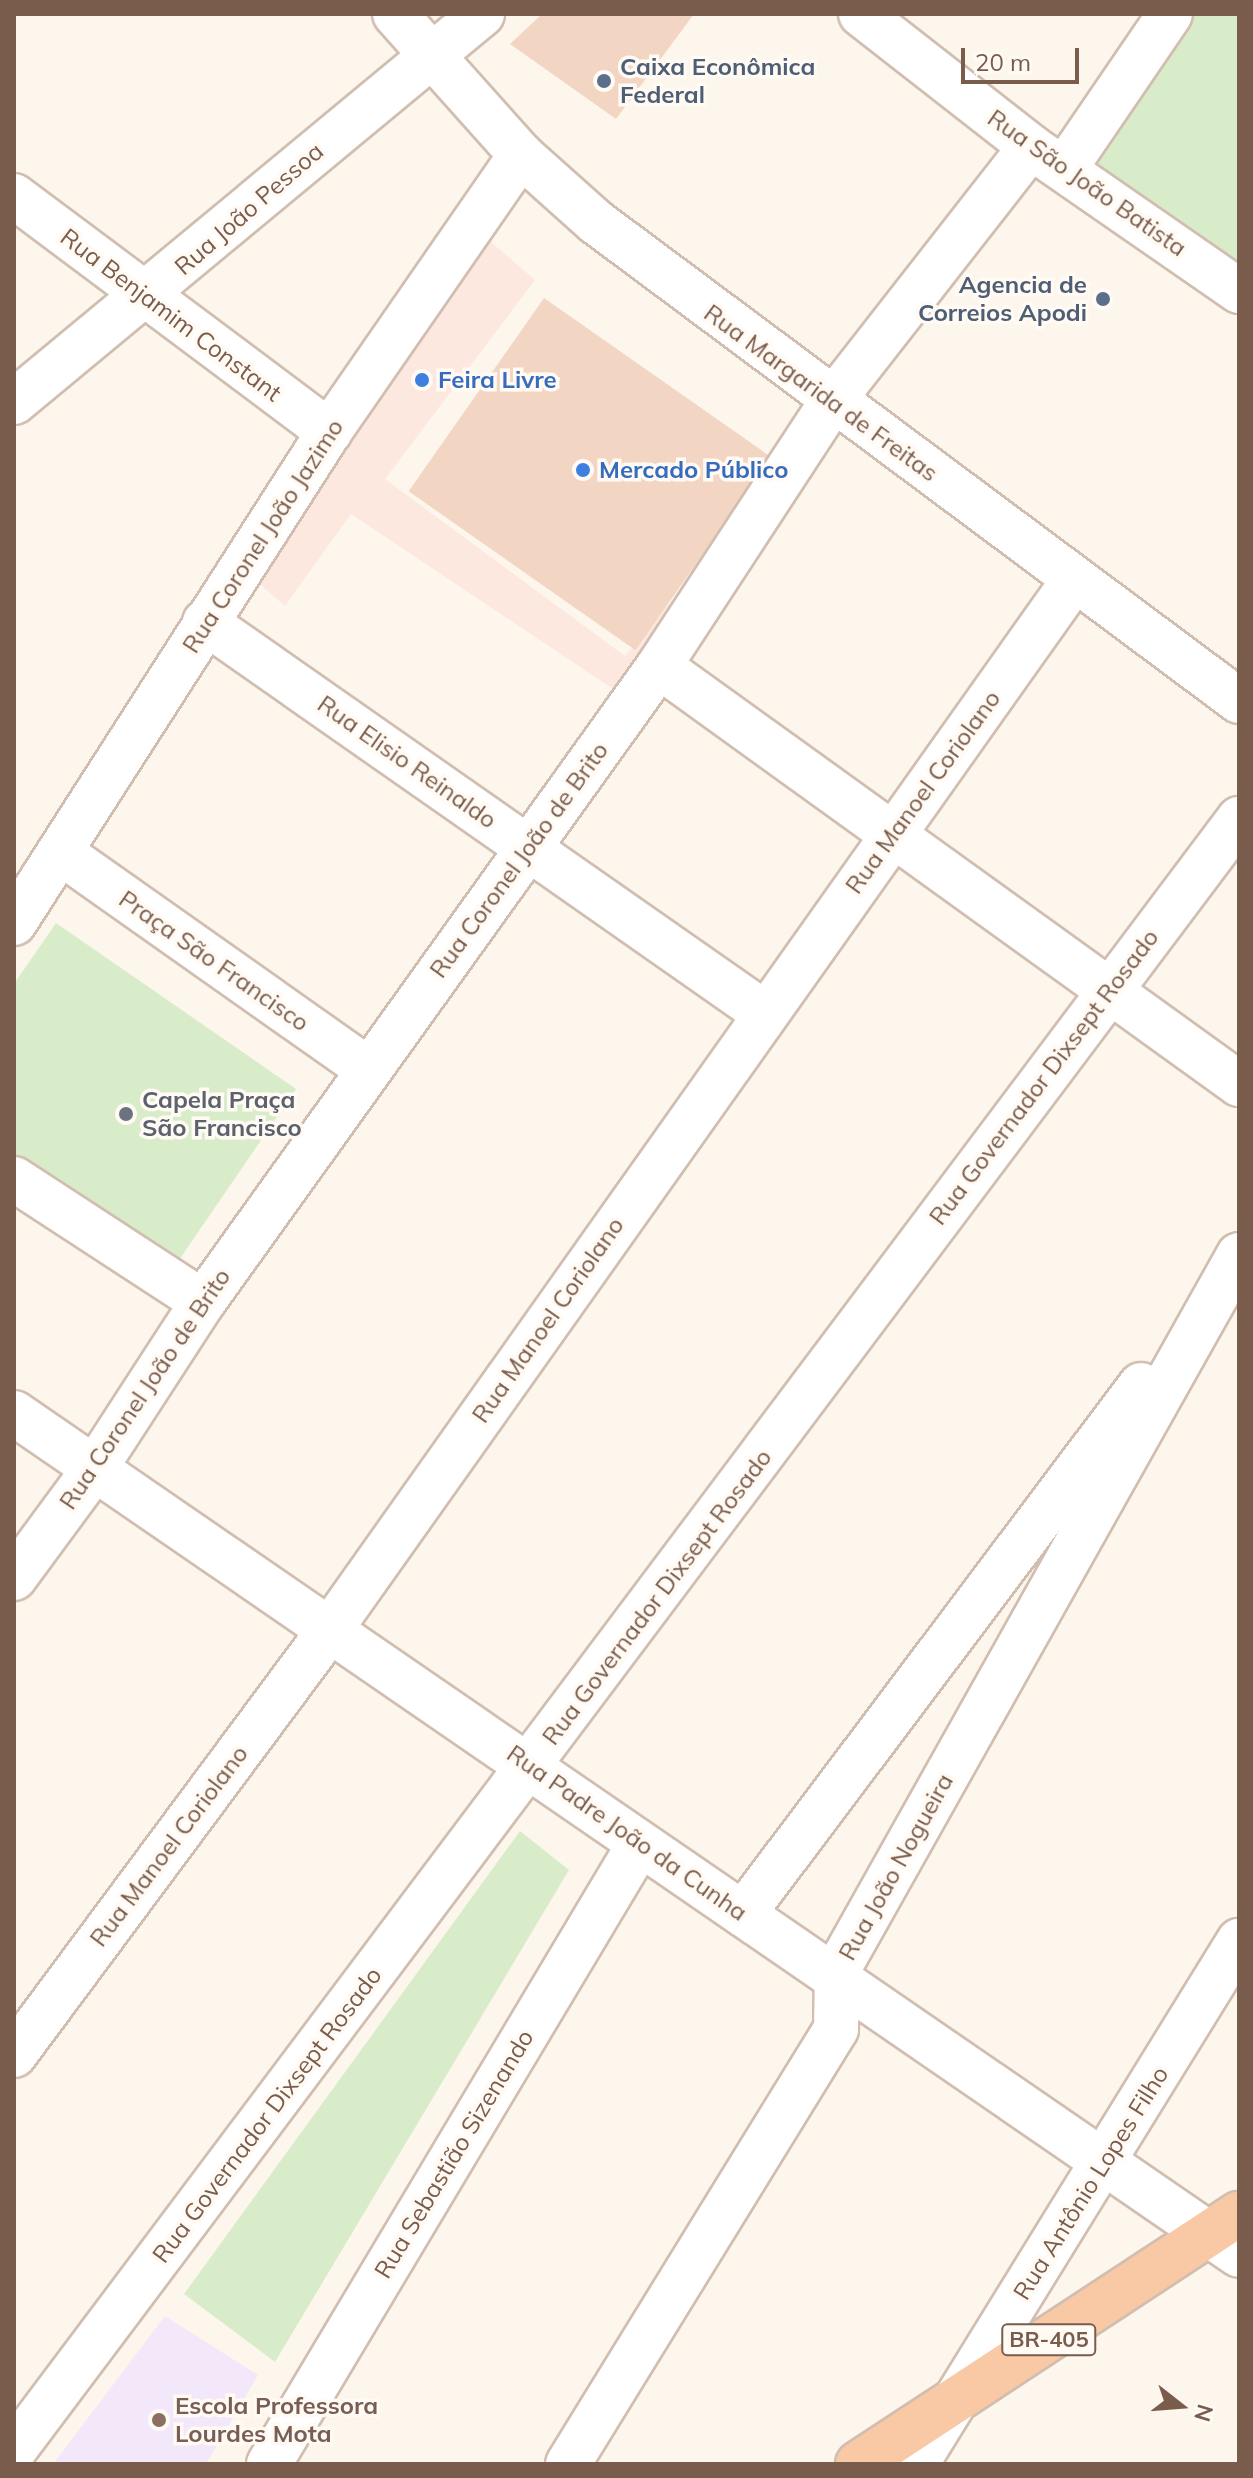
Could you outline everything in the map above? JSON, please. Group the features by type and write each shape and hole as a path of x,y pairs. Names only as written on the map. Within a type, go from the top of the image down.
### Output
{"highway":[{"name":"BR-405","path":"858,2464 1229,2234"}],"street":[{"name":"Rua Margarida de Freitas","path":"395,14 521,155 692,299 1239,701"},
{"name":"Rua João Pessoa","path":"14,402 146,297 429,55 482,14"},
{"name":"Rua São João Batista","path":"861,14 1048,157 1239,291"},
{"name":"Rua Coronel João de Brito","path":"14,1578 95,1468 203,1302 659,666 833,400 1170,14"},
{"name":"Rua Coronel João Jazimo","path":"14,923 329,432 521,155"},
{"name":"Rua Benjamim Constant","path":"14,196 329,432"},
{"name":"Rua Manoel Coriolano","path":"14,2055 329,1631 764,1013 1074,580"},
{"name":"Rua Elisio Reinaldo","path":"205,622 764,1013"},
{"path":"659,666 896,832 1239,1084"},
{"name":"Rua Governador Dixsept Rosado","path":"14,2450 532,1765 1108,989 1239,819"},
{"name":"Praça São Francisco","path":"60,852 369,1070"},
{"path":"14,1179 203,1302"},
{"name":"Rua João Nogueira","path":"743,1914 1235,1260"},
{"name":"Rua João Nogueira","path":"568,2464 836,2029 837,1978 1235,1260"},
{"name":"Rua Padre João da Cunha","path":"14,1413 329,1631 532,1765 639,1845 1104,2163 1229,2234"},
{"name":"Rua Sebastião Sizenando","path":"269,2464 639,1845"},
{"name":"Rua Antônio Lopes Filho","path":"916,2464 1239,1941"}],"shaded area":[{"name":"Feira Livre","path":"483,235 535,280 385,479 625,656 681,590 686,599 616,691 351,514 285,606 251,576"},
{"name":"Escola Professora Lourdes Mota","path":"165,2316 258,2375 206,2464 53,2464"}],"green space":[{"path":"1190,14 1239,14 1239,275 1084,160"},
{"path":"56,923 296,1089 166,1279 14,1174 14,984"},
{"path":"520,1831 569,1870 275,2362 184,2294"}],"building":[{"name":"Caixa Econômica Federal","path":"542,14 694,14 616,119 510,44"},
{"name":"Mercado Público","path":"544,298 771,457 636,650 409,491"}],"place":[{"name":"Caixa Econômica Federal","path":"604,81"},
{"name":"Agencia de Correios Apodi","path":"1103,299"},
{"name":"Feira Livre","path":"422,380"},
{"name":"Mercado Público","path":"583,470"},
{"name":"Capela Praça São Francisco","path":"126,1114"},
{"name":"Escola Professora Lourdes Mota","path":"159,2420"}]}
